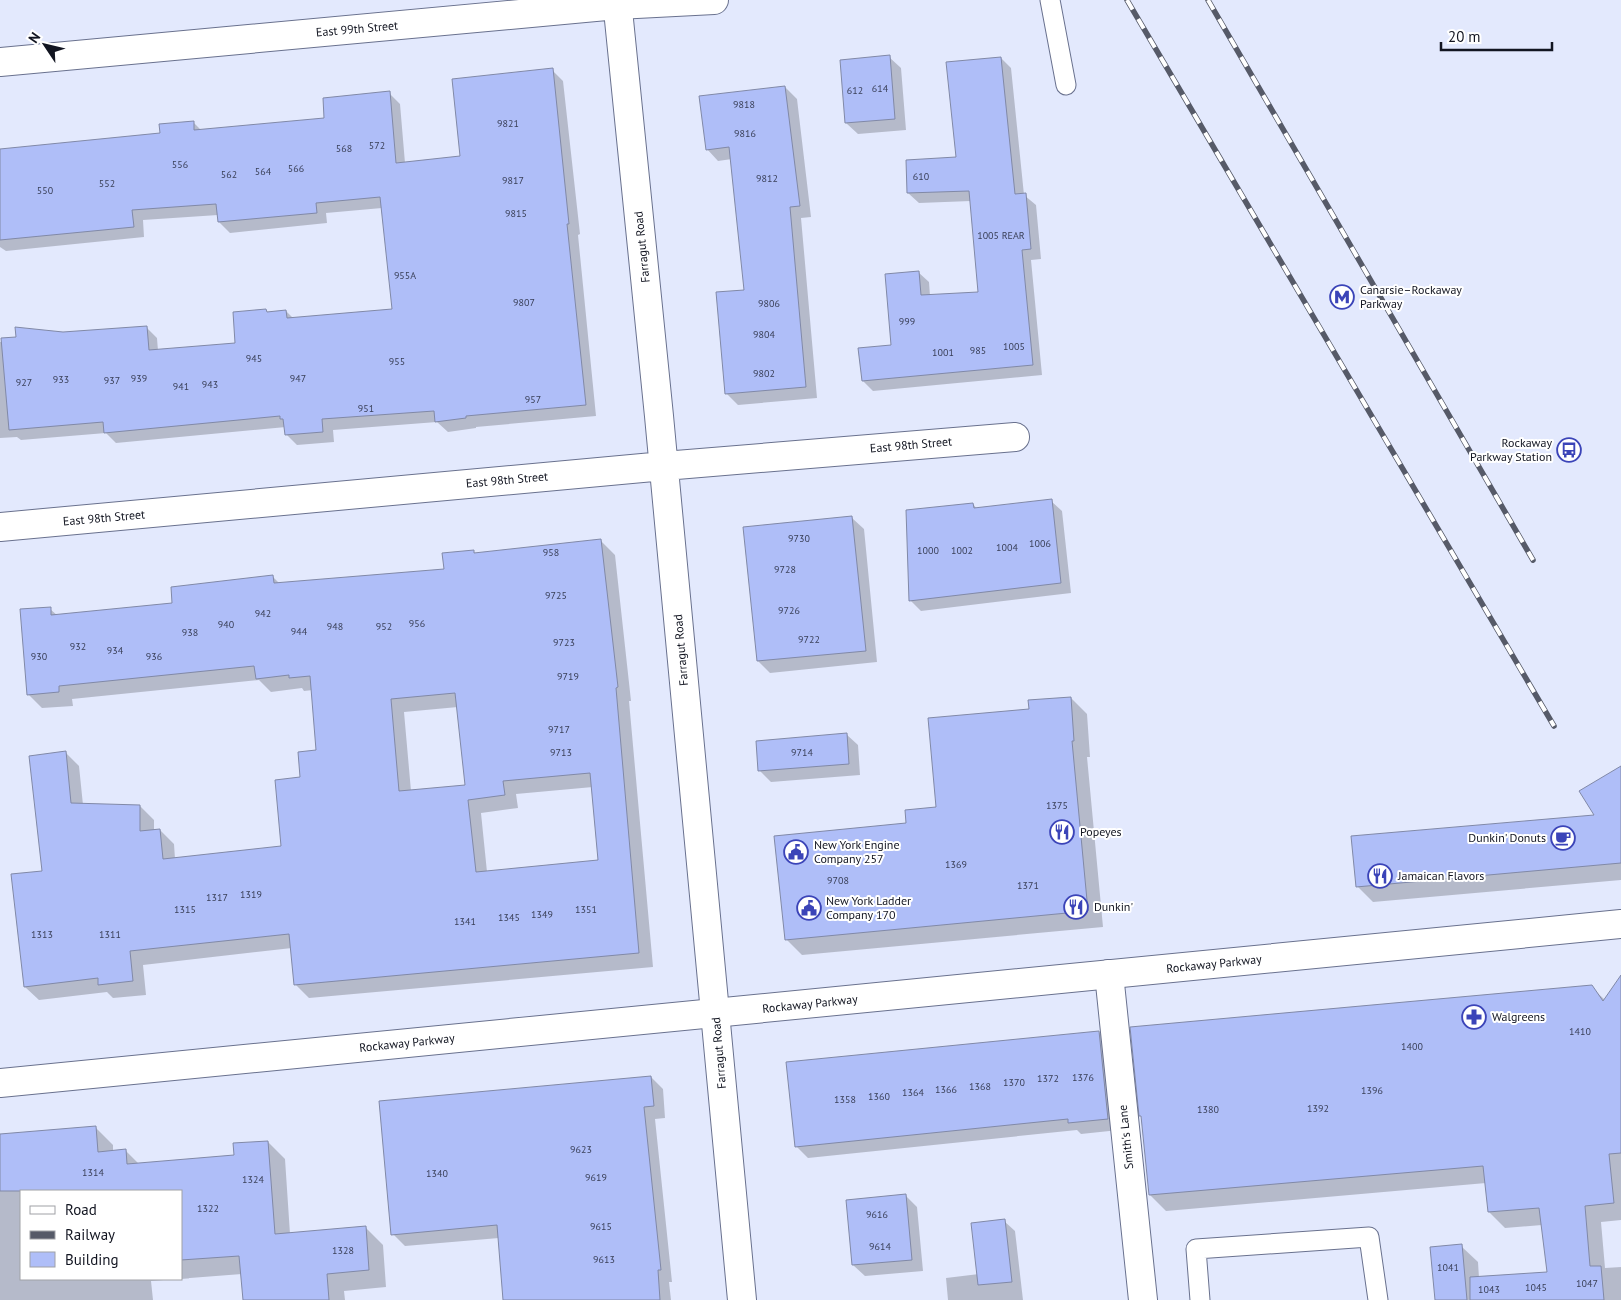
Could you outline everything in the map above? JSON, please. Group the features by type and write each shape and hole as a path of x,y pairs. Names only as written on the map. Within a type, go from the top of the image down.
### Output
{"street":[{"name":"East 99th Street","path":"0,62 617,2 714,0"},
{"name":"Farragut Road","path":"617,2 664,466 742,1300"},
{"name":"East 98th Street","path":"0,527 664,466 1015,437"},
{"name":"Rockaway Parkway","path":"0,1084 1621,924"},
{"name":"Smith's Lane","path":"1109,974 1143,1300"}],"lane":[{"path":"1050,0 1066,85"},
{"path":"1200,1300 1196,1249 1369,1237 1378,1300"}],"building":[{"path":"890,55 895,119 845,123 840,60"},
{"path":"1001,57 1015,194 1026,193 1031,249 1022,250 1033,365 862,381 858,348 891,345 885,274 919,271 921,295 978,292 969,191 907,193 906,160 956,157 946,62"},
{"path":"553,68 586,405 466,416 466,418 435,422 434,411 322,419 323,432 285,435 283,419 280,419 280,416 104,433 103,422 9,430 1,338 16,337 15,327 63,332 147,326 149,350 235,343 233,312 266,309 267,312 286,310 287,318 392,309 380,197 316,203 317,213 218,222 216,204 132,210 134,227 0,240 0,149 160,133 159,124 194,121 194,130 324,118 323,98 390,91 396,163 460,156 452,79"},
{"path":"785,86 800,206 790,207 806,387 725,394 716,292 744,290 729,147 706,150 699,96"},
{"path":"1052,499 1061,583 909,601 906,510 973,503 974,508"},
{"path":"852,516 866,651 757,661 743,527"},
{"path":"601,539 618,687 616,688 639,953 294,985 289,934 130,951 133,981 98,985 98,978 24,987 11,874 42,871 29,756 66,751 71,803 140,805 140,831 160,829 163,859 281,846 275,780 300,777 298,752 316,750 310,676 289,678 289,675 256,679 254,666 59,686 59,692 27,695 20,609 51,607 51,615 172,603 171,587 273,575 274,583 444,569 442,553 474,550 474,553","holes":["455,693 465,785 399,791 391,699","590,773 598,860 476,872 468,800 505,795 503,781"]},
{"path":"1071,697 1074,741 1072,741 1088,911 785,940 774,836 906,823 905,810 936,807 928,718 1029,709 1028,700"},
{"path":"847,733 849,764 758,771 756,741"},
{"path":"1621,766 1621,863 1356,887 1351,836 1594,815 1579,791"},
{"path":"1621,975 1621,1153 1609,1154 1614,1203 1585,1206 1590,1266 1601,1266 1604,1300 1470,1300 1470,1277 1547,1272 1539,1208 1488,1212 1483,1166 1149,1195 1130,1027 1592,985 1603,1001"},
{"path":"1099,1031 1108,1119 1068,1123 1068,1119 795,1147 786,1062"},
{"path":"651,1076 654,1106 644,1107 661,1270 658,1270 660,1300 503,1300 497,1225 391,1235 379,1101"},
{"path":"96,1126 98,1152 126,1149 127,1164 234,1155 233,1143 268,1141 275,1234 366,1226 369,1270 327,1274 329,1300 243,1300 239,1256 182,1260 182,1190 0,1191 0,1134"},
{"path":"906,1194 912,1260 852,1265 846,1200"},
{"path":"1005,1219 1012,1282 978,1285 971,1223"},
{"path":"1462,1244 1467,1300 1435,1300 1430,1247"}],"railway":[{"path":"1127,0 1554,726"},
{"path":"1208,0 1533,560"}],"place":[{"name":"Canarsie–Rockaway Parkway","path":"1342,297"},
{"name":"Rockaway Parkway Station","path":"1569,450"},
{"name":"Popeyes","path":"1062,832"},
{"name":"Dunkin' Donuts","path":"1563,838"},
{"name":"New York Engine Company 257","path":"796,852"},
{"name":"Jamaican Flavors","path":"1380,876"},
{"name":"Dunkin'","path":"1076,907"},
{"name":"New York Ladder Company 170","path":"809,908"},
{"name":"Walgreens","path":"1474,1017"}]}
